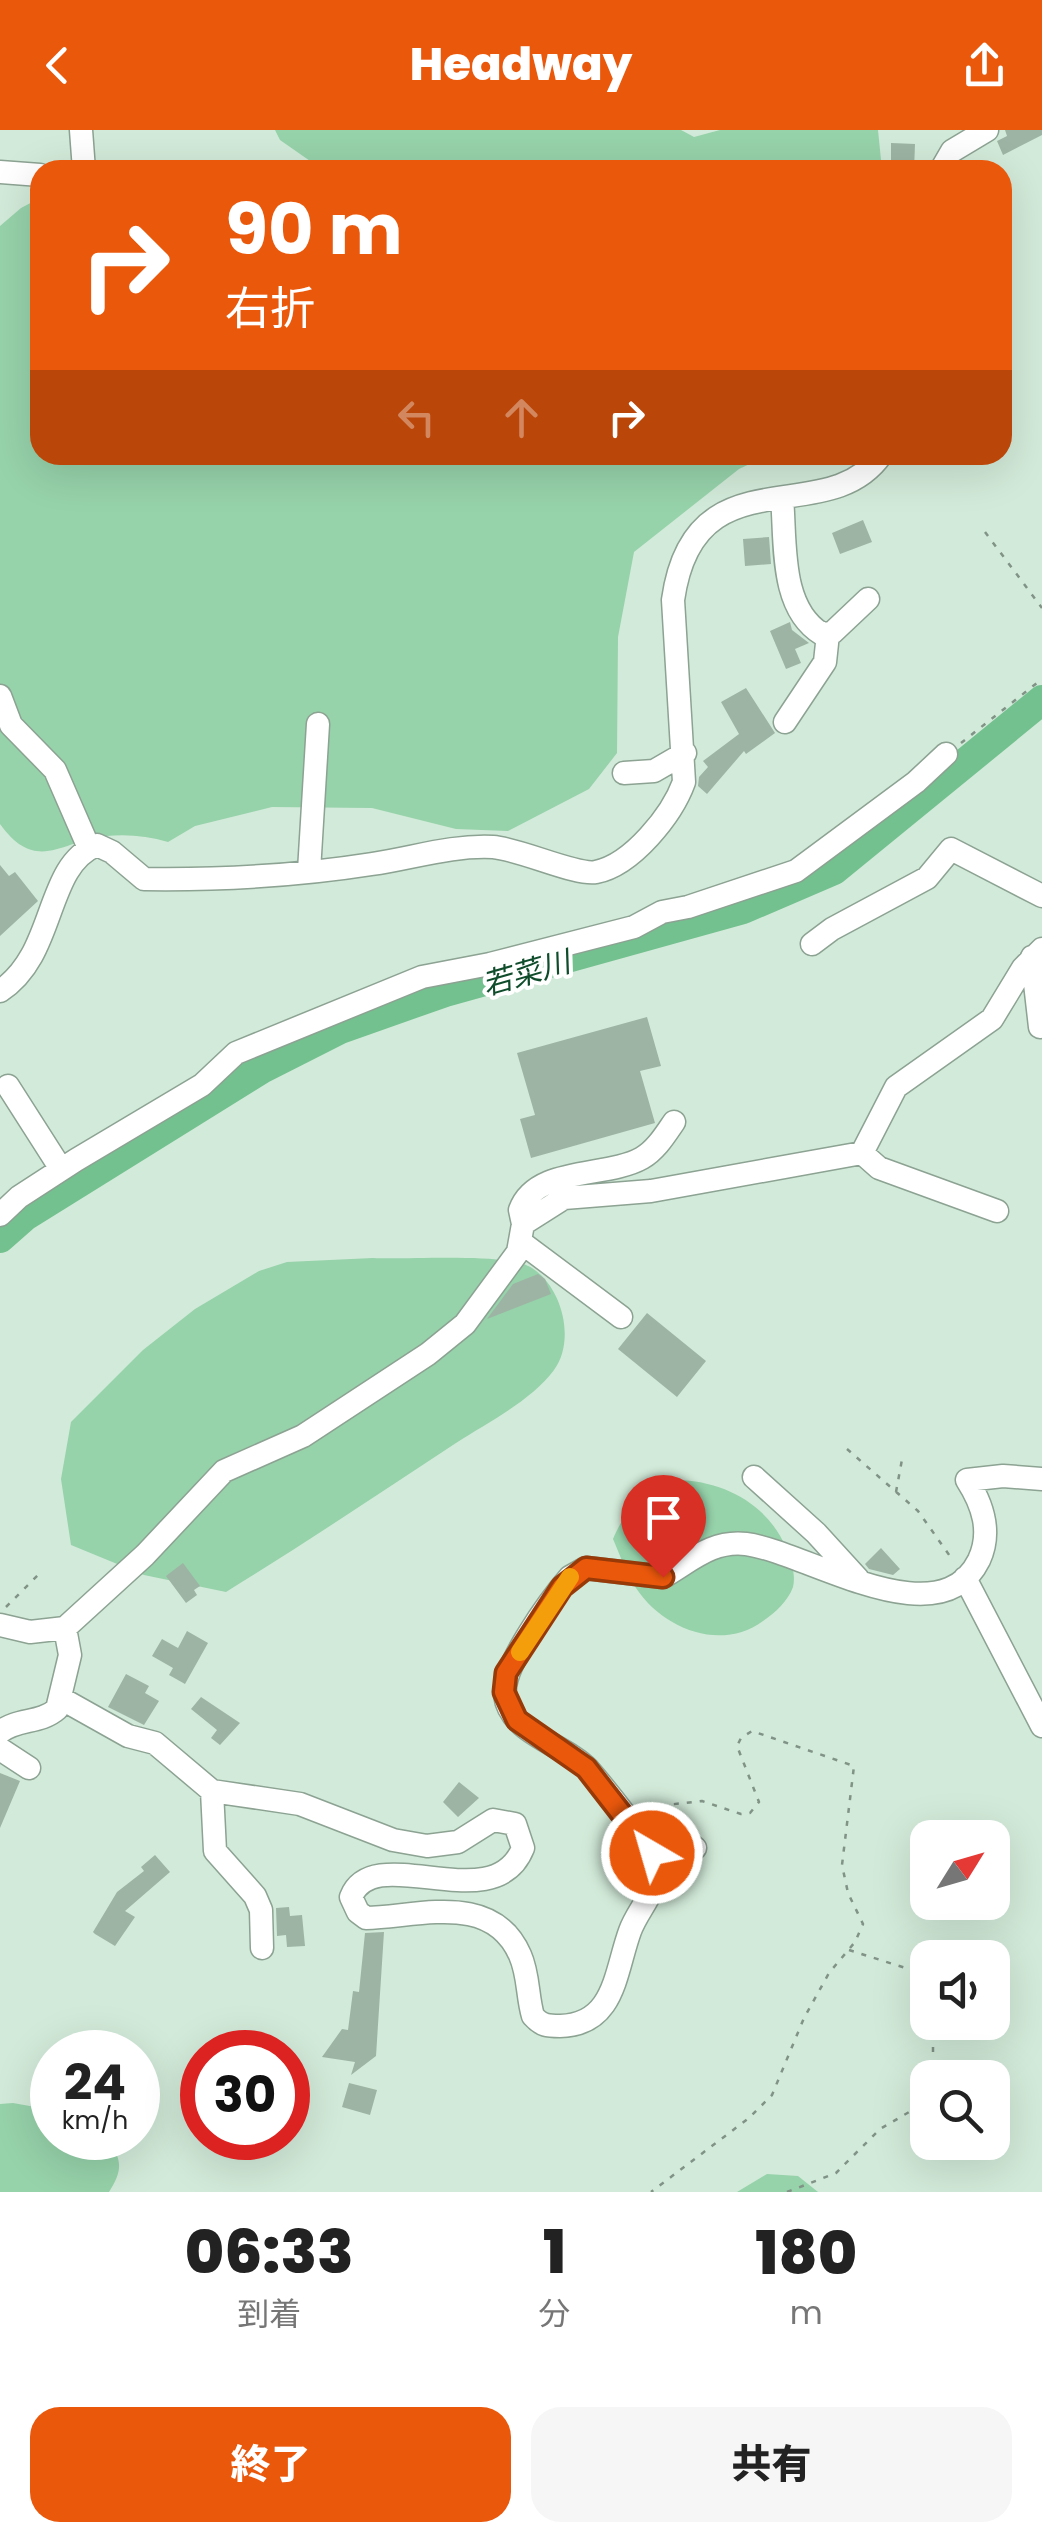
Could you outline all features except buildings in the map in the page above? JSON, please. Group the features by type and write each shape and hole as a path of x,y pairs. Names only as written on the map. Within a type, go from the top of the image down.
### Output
{"street":[{"path":"81,130 83,160"},
{"path":"947,160 952,151 987,130"},
{"path":"0,172 30,174"},
{"path":"0,990 30,963 67,871 97,845 112,852 144,879 276,876 374,864 436,850 495,847 591,874 611,868 645,840 675,806 684,782 673,600 677,570 709,522 730,509 842,484 872,465"},
{"path":"782,498 793,598 800,614 813,628 828,634 840,628 868,599"},
{"path":"785,722 825,662 828,634"},
{"path":"0,696 11,725 55,770 89,848"},
{"path":"310,871 318,724"},
{"path":"624,773 654,771 685,753"},
{"path":"0,1215 61,1169 202,1085 236,1052 422,977 634,927 662,912 688,908 796,871 916,782 946,754"},
{"path":"812,944 832,929 928,878 951,849 1042,896"},
{"path":"1037,953 1040,1027"},
{"path":"862,1153 896,1088 992,1019 1037,953"},
{"path":"8,1086 61,1169"},
{"path":"622,1316 523,1234 520,1210 523,1200 540,1187 567,1177 615,1170 644,1158 674,1122"},
{"path":"862,1153 879,1168 998,1211"},
{"path":"2,1628 43,1632 65,1628 134,1566 224,1470 303,1436 428,1354 465,1324 523,1234 564,1198 652,1190 862,1153"},
{"path":"754,1476 816,1533 858,1580"},
{"path":"62,1699 128,1736 155,1743 212,1791 300,1804 394,1840 426,1846 458,1842 493,1820 515,1824 523,1848 514,1866 502,1872 486,1879 458,1881 377,1876 361,1883 351,1897 358,1912 366,1918 445,1909 472,1914 500,1930 522,1958 534,2016 546,2026 586,2022 606,2005 630,1928 654,1886 656,1866 649,1849 586,1768 517,1720 504,1692 506,1673 570,1577 586,1568 663,1577 706,1549 746,1544 885,1589 936,1595 965,1578 980,1558 985,1539 982,1509 968,1480 1004,1476 1042,1479"},
{"path":"965,1578 1042,1726"},
{"path":"0,1732 12,1724 53,1714 62,1699 70,1655 65,1628"},
{"path":"0,1748 29,1768"},
{"path":"212,1791 215,1851 255,1896 261,1910 262,1948"},
{"path":"649,1849 695,1848"}],"path":[{"path":"985,532 1042,608"},
{"path":"946,754 1042,679"},
{"path":"847,1449 918,1510 965,1578"},
{"path":"896,1492 903,1454"},
{"path":"2,1628 40,1574"},
{"path":"622,1816 641,1808 702,1801 741,1814 750,1812 759,1802 738,1746 741,1738 752,1730 854,1766 842,1865 848,1892 863,1924 804,2018 772,2095 749,2118 651,2192"},
{"path":"849,1950 910,1969"},
{"path":"787,2192 836,2174 868,2139 910,2112"}],"green space":[{"path":"275,130 681,130 694,137 720,130 878,130 881,160 309,160 280,140"},
{"path":"30,203 30,465 748,465 634,552 618,637 617,753 589,789 508,831 456,829 372,808 272,807 195,826 168,842 138,836 106,836 38,851 13,839 0,824 0,226"},
{"path":"480,1258 532,1268 558,1301 565,1330 561,1358 533,1392 508,1410 226,1592 144,1575 71,1545 61,1479 71,1422 143,1350 195,1309 259,1271 287,1262"},
{"path":"677,1480 712,1485 743,1498 769,1520 787,1550 794,1582 791,1592 772,1614 747,1630 711,1635 677,1625 647,1602 626,1570 613,1539 618,1528 638,1502"},
{"path":"0,2104 30,2106 30,2160 118,2160 117,2177 109,2192 0,2192"},
{"path":"767,2174 798,2176 818,2192 737,2192"}],"waterway":[{"name":"若菜川","path":"0,1238 25,1216 263,1068 340,1029 445,992 743,909 834,870 1042,700"}],"slow traffic":[{"path":"520,1652 570,1577"}],"route":[{"path":"652,1853 586,1768 517,1720 504,1692 506,1673 562,1587 577,1571 586,1568 663,1577"}]}
